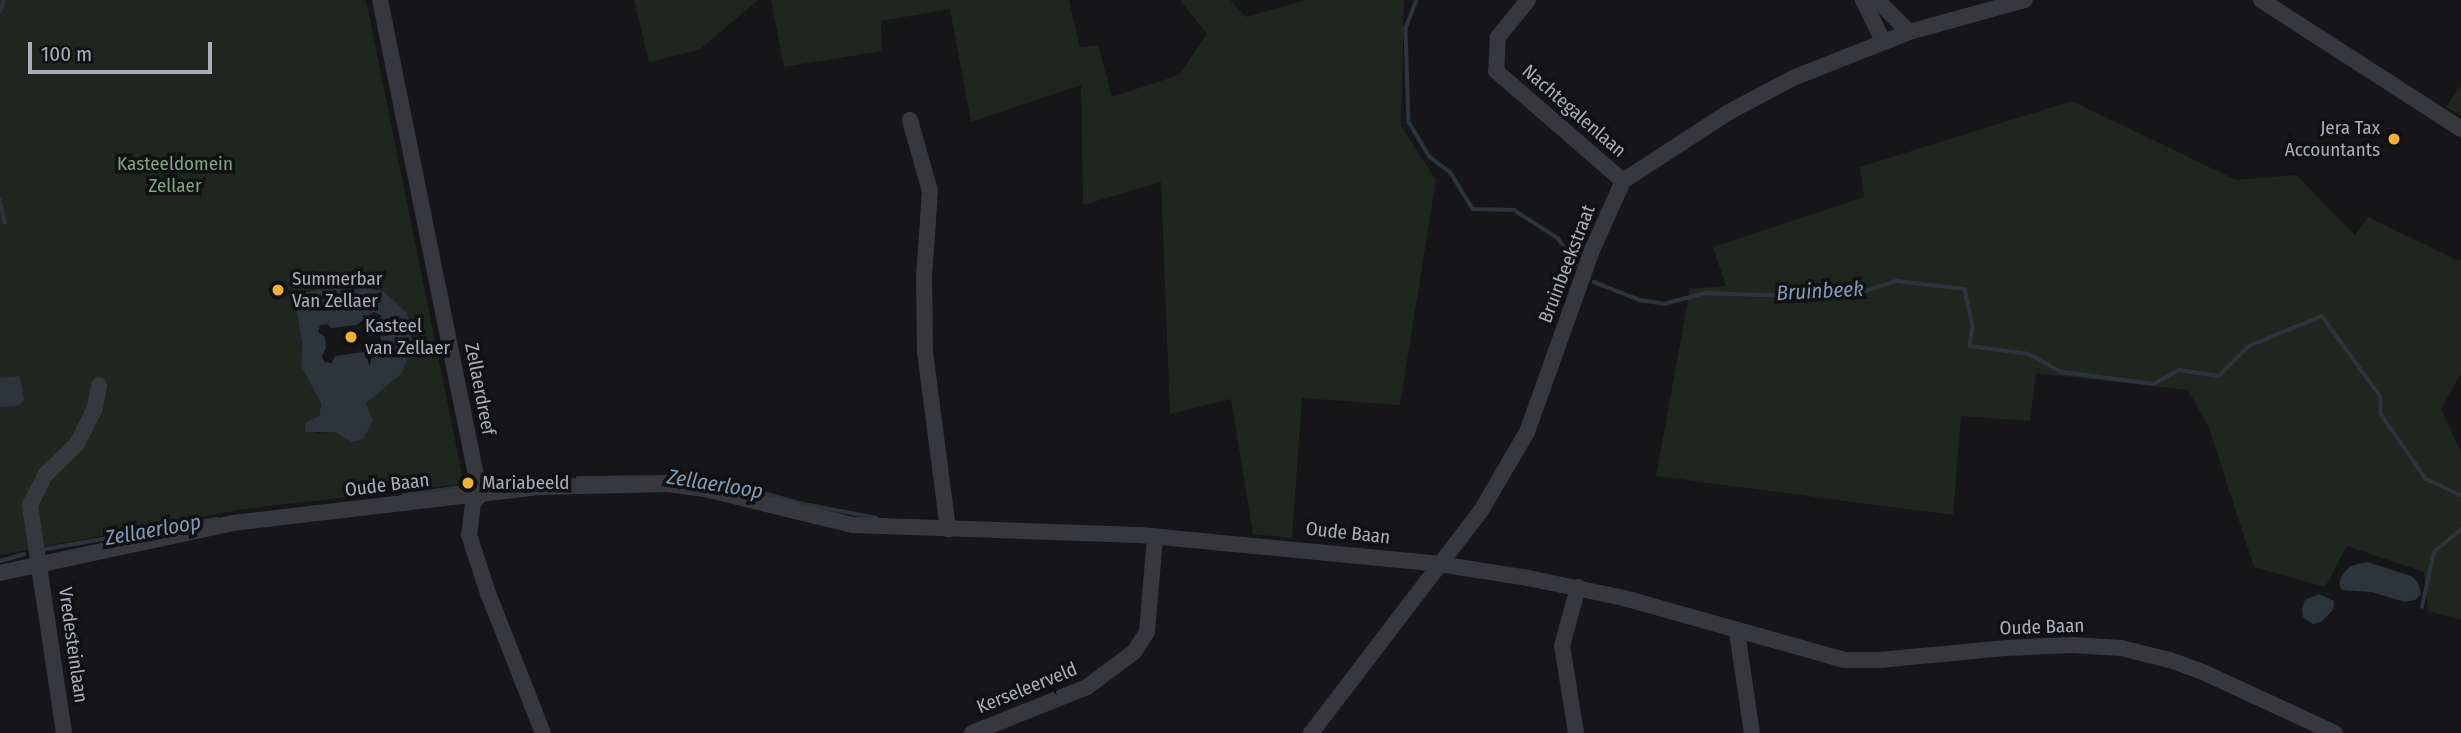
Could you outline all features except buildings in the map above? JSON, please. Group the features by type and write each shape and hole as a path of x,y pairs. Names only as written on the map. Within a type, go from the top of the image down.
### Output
{"street":[{"name":"Zellaerdreef","path":"380,0 480,495 473,503 469,535 488,593 543,733"},
{"name":"Nachtegalenlaan","path":"1528,0 1498,37 1496,71 1623,181"},
{"path":"1863,0 1883,41"},
{"path":"1877,0 1909,32"},
{"path":"1623,181 1730,112 1793,78 1909,32 2025,0"},
{"path":"2261,0 2461,129"},
{"path":"909,120 930,191 924,277 925,352 948,530"},
{"name":"Bruinbeekstraat","path":"1311,733 1482,509 1527,432 1592,248 1623,181"},
{"name":"Vredesteinlaan","path":"64,733 30,505 46,474 78,444 95,408 99,384"},
{"name":"Oude Baan","path":"0,573 233,523 539,487 668,484 705,489 853,525 1155,536 1439,565 1578,587 1844,660 1879,660 2033,647 2121,648 2170,660 2204,673 2335,733"},
{"name":"Kerseleerveld","path":"972,733 1087,687 1134,652 1147,632 1155,536"},
{"path":"1576,733 1562,646 1578,587"},
{"path":"1737,632 1752,733"}],"green space":[{"name":"Kasteeldomein Zellaer","path":"0,0 366,0 464,484 244,509 0,555","holes":["362,288 412,327 410,353 366,403 367,411 352,442 334,432 315,433 321,404 301,366 302,343 296,308 323,289"]},
{"path":"634,0 758,0 699,50 649,62"},
{"path":"771,0 1069,0 1080,47 1098,45 1112,97 1179,75 1207,34 1180,0 1230,0 1246,17 1306,0 1404,0 1401,126 1436,180 1400,405 1302,398 1292,538 1253,534 1231,399 1170,414 1161,182 1083,205 1081,85 971,122 950,9 881,21 882,51 784,67"},
{"path":"2461,85 2461,116 2446,107"},
{"path":"2072,101 2236,180 2296,175 2355,235 2368,217 2461,262 2461,373 2441,409 2461,452 2461,620 2428,611 2424,572 2347,546 2325,587 2254,567 2209,428 2188,390 2036,373 2030,421 1961,416 1953,515 1656,476 1690,289 1726,286 1713,247 1864,197 1860,167"}],"shaded area":[{"path":"362,288 383,291 406,312 412,327 410,353 401,374 366,403 373,421 363,439 352,442 334,432 305,432 305,423 319,416 321,404 301,366 302,343 296,308 302,293 323,289","holes":["373,312 380,315 377,323 382,343 379,345 380,356 366,358 364,352 335,356 332,363 324,362 322,356 326,348 325,337 318,332 320,325 328,324 331,328 357,325"]},
{"path":"20,376 24,400 19,405 0,407 0,378"},
{"path":"2367,562 2411,576 2418,582 2421,594 2415,600 2405,602 2371,592 2342,590 2339,585 2342,575 2350,566"},
{"path":"2319,594 2334,601 2333,610 2321,622 2313,624 2303,617 2302,608 2305,600"}],"waterway":[{"path":"0,12 4,0"},
{"name":"Bruinbeek","path":"1417,0 1406,29 1409,122 1430,157 1451,173 1473,209 1514,210 1558,238 1576,265"},
{"path":"0,200 5,222"},
{"name":"Bruinbeek","path":"1594,282 1640,300 1664,304 1706,293 1784,296 1859,293 1896,281 1965,289 1973,327 1970,346 2029,354 2062,372 2154,384 2179,370 2219,376 2249,346 2322,316 2381,397 2381,414 2426,479 2461,495"},
{"name":"Zellaerloop","path":"578,478 668,477"},
{"name":"Zellaerloop","path":"693,479 734,484 799,503 877,518"},
{"name":"Zellaerloop","path":"488,483 521,481"},
{"name":"Zellaerloop","path":"404,495 469,486"},
{"name":"Zellaerloop","path":"46,549 216,519"},
{"name":"Bruinbeek","path":"2422,607 2434,552 2461,529"},
{"name":"Zellaerloop","path":"0,561 24,554"}],"place":[{"name":"Jera Tax Accountants","path":"2394,139"},
{"name":"Summerbar Van Zellaer","path":"278,290"},
{"name":"Kasteel van Zellaer","path":"351,337"},
{"name":"Mariabeeld","path":"468,483"}]}
